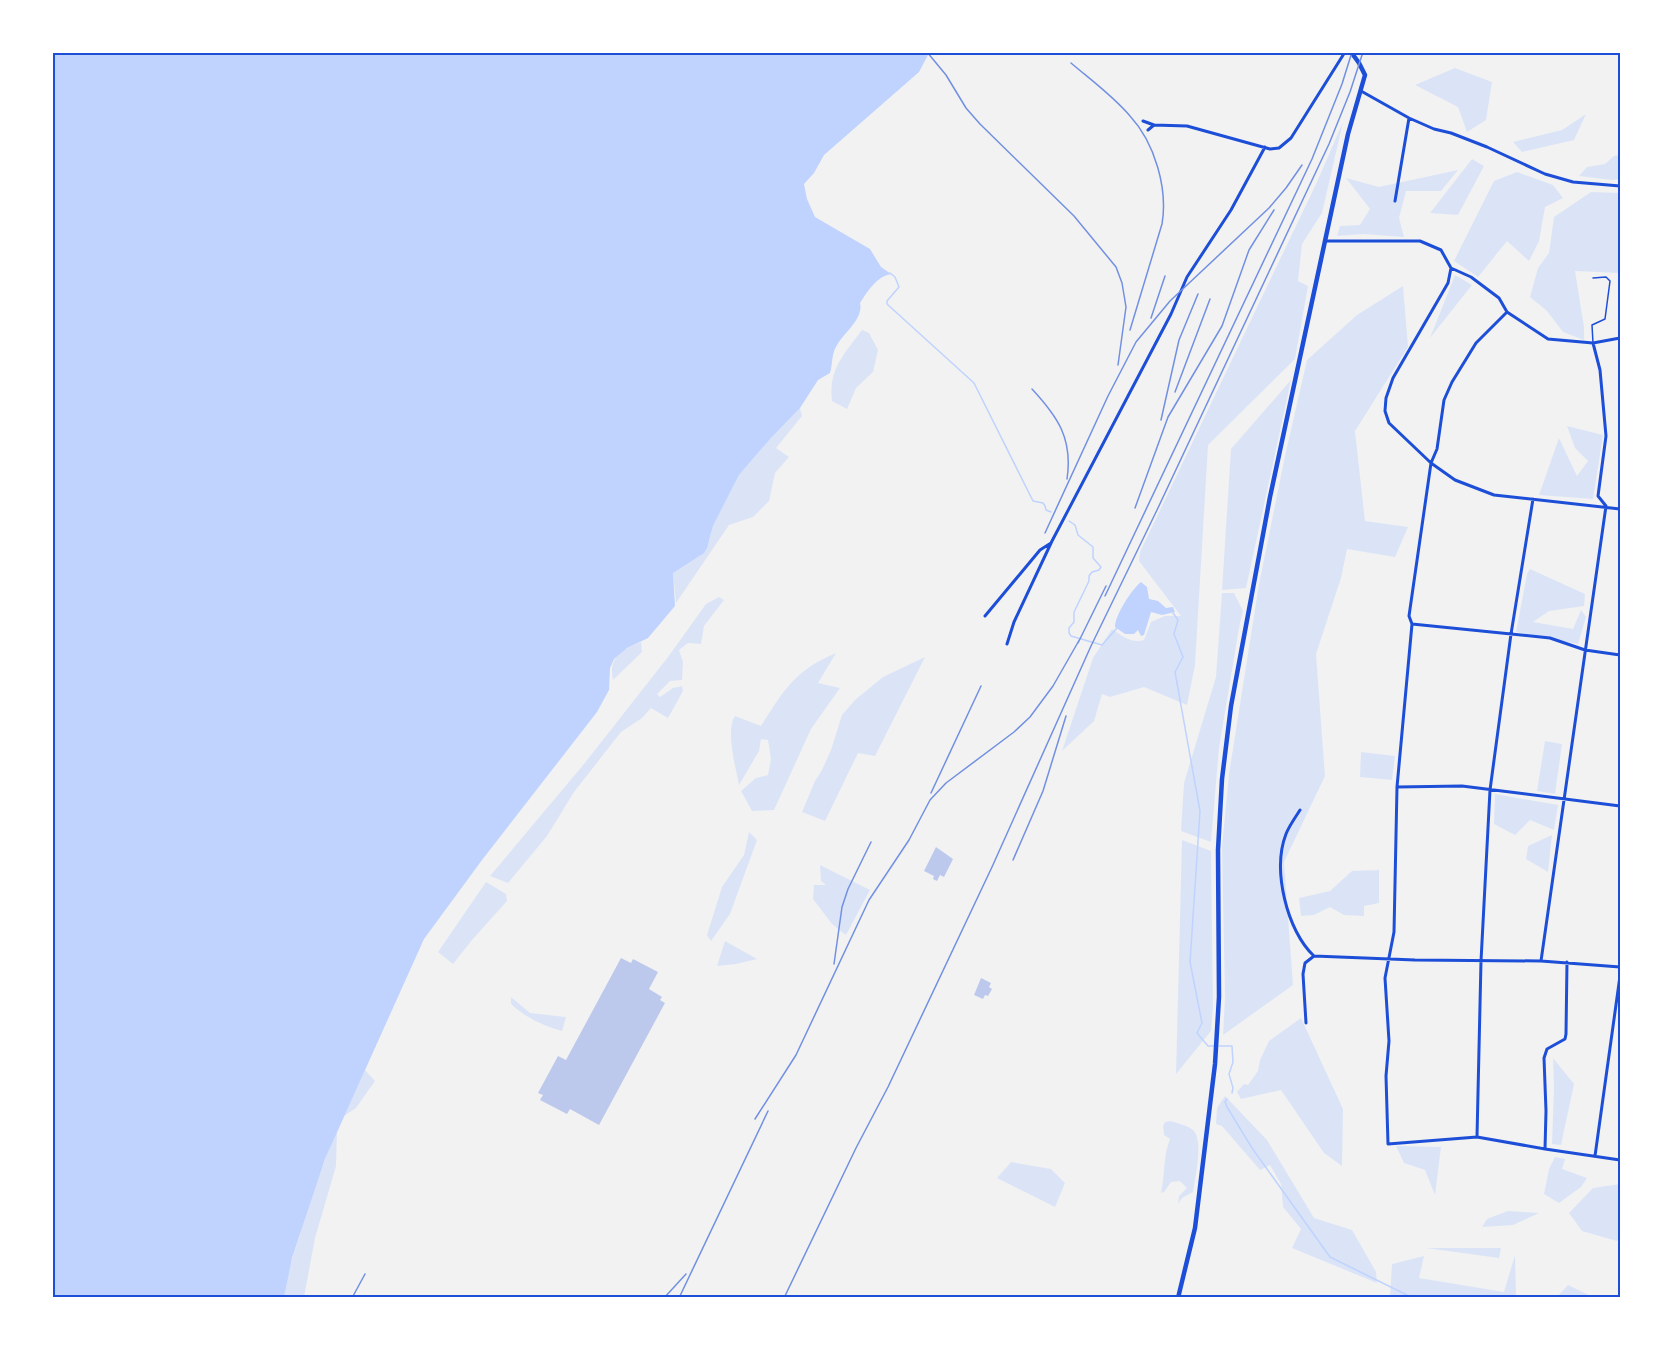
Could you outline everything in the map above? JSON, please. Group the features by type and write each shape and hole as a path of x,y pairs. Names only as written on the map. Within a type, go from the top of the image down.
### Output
{"main road":[{"path":"1178,1298 1195,1228 1215,1064 1218,1027 1218,850 1222,779 1232,706 1270,497 1348,134 1365,75 1351,52"}],"street":[{"path":"1143,121 1154,125 1187,126 1265,147 1279,148 1291,138 1345,52"},
{"path":"1361,91 1409,118 1487,147 1545,174 1573,182 1620,186"},
{"path":"1395,201 1409,118"},
{"path":"1148,130 1154,125"},
{"path":"1007,644 1014,622 1052,542 1161,334 1182,285 1231,210 1265,147"},
{"path":"1325,241 1420,241 1441,250 1451,268 1471,277 1499,298 1508,312 1548,339 1593,343 1620,338"},
{"path":"1451,268 1448,283 1398,369 1386,398 1385,411 1389,423 1431,463 1455,480 1494,495 1620,509"},
{"path":"1508,312 1476,343 1452,382 1444,400 1437,449 1431,463 1408,616 1412,624 1396,787 1394,932 1385,978 1389,1041 1386,1076 1388,1144 1477,1137 1620,1160"},
{"path":"1541,961 1606,506 1598,496 1606,436 1600,370 1593,343"},
{"path":"1477,1137 1481,961 1490,790 1511,634 1533,499"},
{"path":"985,616 1040,550 1052,542"},
{"path":"1412,624 1550,638 1585,650 1620,655"},
{"path":"1396,787 1462,786 1620,806"},
{"path":"1300,810 1285,835 1280,866 1284,898 1303,945 1314,956"},
{"path":"1306,1023 1303,974 1305,963 1314,956 1541,961 1620,967"},
{"path":"1545,1149 1544,1058 1547,1049 1565,1039 1567,962"},
{"path":"1595,1156 1620,976"}],"lane":[{"path":"1593,278 1606,277 1610,280 1605,319 1592,325 1593,343"}],"shaded area":[{"path":"1455,68 1492,82 1486,120 1467,132 1458,107 1415,85"},
{"path":"1586,114 1574,140 1522,152 1513,142 1562,130"},
{"path":"1343,122 1322,213 1302,244 1298,281 1308,286 1295,359 1208,445 1195,665 1187,705 1144,687 1110,697 1102,694 1094,721 1062,751 1093,658 1112,629 1127,639 1140,641 1144,640 1151,622 1165,616 1181,616 1139,561 1140,552 1317,182"},
{"path":"1620,155 1620,179 1579,176 1587,167 1605,164 1614,156"},
{"path":"1472,159 1484,166 1458,215 1430,213"},
{"path":"1458,170 1441,191 1406,191 1399,218 1404,237 1363,234 1337,236 1340,226 1360,225 1370,209 1346,178 1379,187"},
{"path":"1517,172 1553,185 1563,198 1545,207 1539,241 1529,261 1507,241 1478,277 1454,261 1494,181"},
{"path":"1591,192 1620,193 1620,273 1575,271 1584,340 1563,332 1547,311 1530,297 1538,268 1549,253 1554,217"},
{"path":"1455,275 1472,285 1430,338"},
{"path":"1403,286 1408,347 1355,431 1365,521 1408,527 1395,557 1347,549 1341,578 1316,654 1325,776 1284,862 1293,985 1223,1035 1225,997 1222,847 1229,774 1259,584 1307,360 1357,315"},
{"path":"862,330 869,333 878,350 873,372 856,388 847,409 832,401 832,380 839,363"},
{"path":"1291,380 1246,588 1222,590 1231,449"},
{"path":"800,408 802,416 776,448 789,457 775,473 769,501 753,517 729,525 676,603 673,573 709,541 713,526 739,475"},
{"path":"1567,426 1603,435 1593,499 1539,495 1559,438 1577,476 1588,461 1575,448"},
{"path":"1530,569 1585,594 1584,606 1549,611 1533,622 1573,629 1581,610 1586,617 1578,644 1516,632 1527,574"},
{"path":"1222,593 1234,593 1243,611 1219,748 1211,842 1181,831 1184,783 1216,677"},
{"path":"719,597 724,600 704,626 701,644 688,643 679,650 683,662 682,680 670,681 657,694 660,697 673,688 682,686 683,691 668,718 651,708 642,718 621,732 574,792 547,836 508,883 490,876 584,764 668,657 706,604"},
{"path":"641,642 642,652 613,680 613,665 618,655"},
{"path":"836,653 818,683 840,688 811,729 774,810 752,811 741,791 756,778 768,775 771,759 768,740 761,739 759,751 739,785 731,740 732,722 735,716 761,726 784,692 800,674"},
{"path":"925,657 875,756 858,753 825,821 802,812 831,750 842,715 855,700 883,677"},
{"path":"1545,741 1562,744 1555,794 1537,791"},
{"path":"1361,752 1395,756 1392,780 1360,777"},
{"path":"1495,794 1558,805 1554,830 1530,820 1515,835 1494,824"},
{"path":"749,832 757,840 730,914 711,941 707,935 722,887 744,855"},
{"path":"1552,835 1548,872 1526,859 1528,846"},
{"path":"1182,840 1211,851 1213,1006 1211,1031 1176,1074"},
{"path":"820,865 870,890 846,935 832,924 813,899 814,885 826,885 821,881"},
{"path":"1379,870 1379,903 1364,906 1364,916 1344,915 1330,907 1314,915 1301,916 1299,898 1330,891 1352,871"},
{"path":"486,882 506,894 507,901 453,964 438,952"},
{"path":"725,941 757,959 717,966"},
{"path":"511,997 530,1013 566,1017 562,1031 541,1024 522,1013 511,1004"},
{"path":"1301,1018 1343,1109 1342,1166 1324,1153 1281,1090 1241,1099 1237,1092 1244,1084 1248,1085 1258,1071 1260,1060 1269,1041"},
{"path":"1553,1058 1574,1084 1561,1145 1552,1144"},
{"path":"365,1070 375,1081 356,1108 344,1116"},
{"path":"1225,1096 1267,1140 1314,1218 1352,1230 1376,1272 1377,1283 1292,1248 1301,1229 1283,1207 1281,1184 1270,1165 1260,1170 1222,1126 1216,1124 1217,1108"},
{"path":"1170,1121 1193,1130 1198,1142 1193,1192 1182,1198 1178,1204 1179,1196 1187,1188 1180,1181 1171,1182 1161,1193 1166,1152 1170,1139 1164,1135 1163,1126 1165,1122"},
{"path":"337,1131 336,1166 315,1238 304,1297 284,1298 294,1253"},
{"path":"1396,1146 1441,1147 1435,1195 1425,1170 1404,1163"},
{"path":"1555,1157 1565,1159 1562,1169 1587,1178 1581,1187 1559,1203 1544,1194 1549,1169"},
{"path":"1011,1162 1051,1169 1065,1183 1055,1207 997,1178"},
{"path":"1620,1184 1620,1234 1617,1241 1582,1231 1569,1213 1593,1188"},
{"path":"1508,1211 1539,1213 1513,1225 1482,1227 1487,1219"},
{"path":"1426,1248 1501,1248 1499,1258"},
{"path":"1515,1255 1516,1297 1390,1297 1392,1264 1424,1256 1419,1278 1504,1292"},
{"path":"1568,1285 1593,1297 1557,1297"}],"water":[{"path":"52,53 929,53 919,72 824,155 814,173 804,184 807,199 815,217 870,249 881,267 891,274 877,281 860,303 856,320 835,348 830,373 818,380 800,408 739,475 713,526 704,553 673,573 675,606 648,638 627,648 614,659 610,668 609,690 597,712 424,939 325,1159 292,1258 284,1297 53,1297"},
{"path":"1141,582 1147,587 1149,599 1158,601 1166,608 1173,607 1175,612 1162,615 1151,612 1144,635 1141,636 1138,630 1134,634 1125,634 1115,627 1116,622 1133,590"}],"building":[{"path":"936,847 953,859 944,877 940,875 937,881 933,879 934,876 924,871"},
{"path":"621,958 631,963 633,959 658,972 649,989 662,997 660,1000 665,1003 599,1125 570,1109 567,1114 540,1100 543,1095 538,1093 558,1056 566,1060"},
{"path":"981,978 991,983 989,987 992,989 983,999 974,995"}],"waterway":[{"path":"890,273 895,277 899,287 887,304 974,383 1033,501 1043,503 1046,510 1051,512"},
{"path":"1069,521 1075,525 1078,535 1093,547 1093,558 1101,567 1089,576 1089,581 1074,612 1074,622 1069,628 1069,633 1071,636 1102,645 1117,628"},
{"path":"1173,613 1178,620 1174,634 1183,657 1175,672 1200,811 1190,962 1202,1023 1197,1033 1208,1046 1214,1046"},
{"path":"1219,1046 1232,1046 1233,1062 1229,1074 1232,1093"},
{"path":"1227,1099 1225,1102 1227,1107 1252,1148 1330,1257 1413,1298"}],"railway":[{"path":"927,52 980,124 1074,216 1116,267 1122,283 1126,307 1118,365"},
{"path":"1105,596 1312,159 1342,84 1352,52"},
{"path":"784,1298 888,1087 992,867 1091,646 1329,144 1363,52"},
{"path":"1071,63 1102,88 1130,116 1146,139 1158,167 1163,196 1162,224 1130,330"},
{"path":"1045,533 1108,396 1136,342 1170,301 1269,208 1302,165"},
{"path":"1135,508 1168,417 1222,326 1249,250 1274,210"},
{"path":"1151,318 1165,276"},
{"path":"1161,420 1179,340 1198,294"},
{"path":"1175,392 1210,299"},
{"path":"1032,389 1049,409 1062,430 1068,452 1067,479"},
{"path":"1078,643 1106,586"},
{"path":"755,1119 796,1055 869,900 909,840 930,800 946,783 1014,732 1030,717 1053,686 1081,637"},
{"path":"931,793 981,686"},
{"path":"1013,860 1043,791 1066,716"},
{"path":"834,964 842,907 848,889 871,842"},
{"path":"679,1298 768,1111"},
{"path":"352,1298 365,1274"},
{"path":"664,1298 686,1274"}]}
